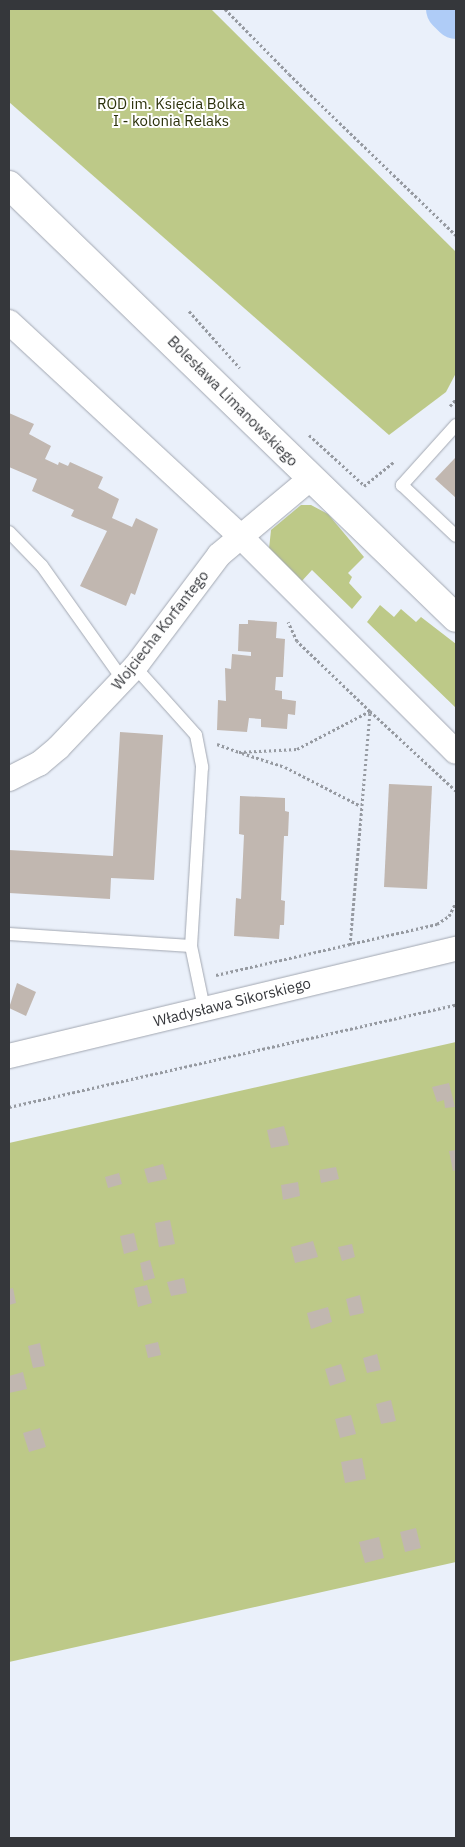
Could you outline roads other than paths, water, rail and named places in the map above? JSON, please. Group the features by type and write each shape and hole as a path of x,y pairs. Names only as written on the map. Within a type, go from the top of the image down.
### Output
{"main road":[{"name":"Bolesława Limanowskiego","path":"10,188 456,618"}],"street":[{"path":"9,322 240,536 456,752"},
{"name":"Wojciecha Korfantego","path":"9,779 39,764 58,748 129,673 219,555 310,478"},
{"name":"Władysława Sikorskiego","path":"9,1056 456,949"}],"lane":[{"path":"456,425 402,485 456,536"},
{"path":"9,532 42,566 129,673 196,734 202,767 191,946 204,1008"},
{"path":"9,934 191,946"}],"waterway":[{"path":"449,9 456,16"}],"park label":[{"name":"ROD im. Księcia Bolka I - kolonia Relaks","path":"171,112"}]}
